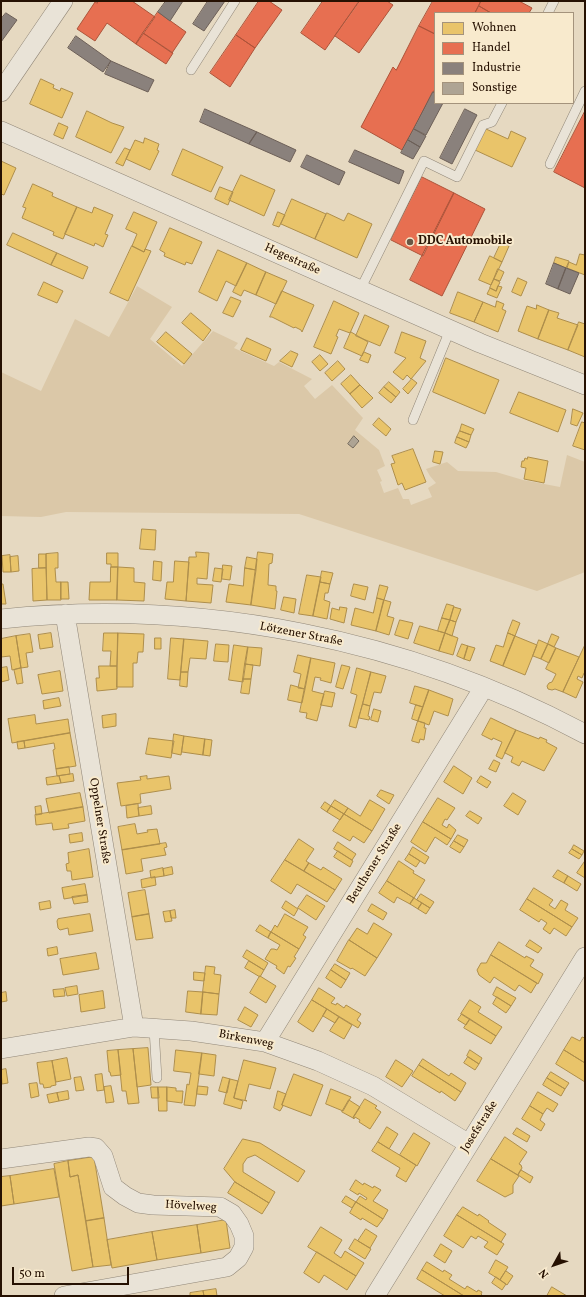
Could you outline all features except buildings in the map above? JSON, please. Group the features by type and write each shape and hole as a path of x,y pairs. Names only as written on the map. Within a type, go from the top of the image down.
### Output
{"street":[{"path":"1,92 63,1"},
{"name":"Hegestraße","path":"1,131 450,330 585,385"},
{"name":"Lötzener Straße","path":"1,619 65,614 123,614 227,621 298,632 346,643 441,670 535,708 585,734"},
{"name":"Oppelner Straße","path":"65,614 134,1027"},
{"name":"Beuthener Straße","path":"265,1042 484,687"},
{"name":"Josefstraße","path":"375,1296 585,957"},
{"name":"Birkenweg","path":"1,1049 134,1027 191,1031 265,1042 318,1060 373,1086 469,1144"},
{"name":"Hövelweg","path":"1,1159 88,1147 96,1148 103,1156 113,1187 125,1196 138,1203 153,1205 220,1207 232,1214 239,1224 244,1236 244,1247 238,1258 227,1267 64,1296"}],"lane":[{"path":"191,70 235,1"},
{"path":"548,12 554,1"},
{"path":"550,164 585,91"},
{"path":"360,290 424,161 457,177 483,125 492,122 501,104"},
{"path":"413,420 450,330"},
{"path":"154,1029 157,1078"}],"shaded area":[{"path":"137,286 172,307 150,339 182,366 213,331 238,343 234,348 274,366 279,362 312,379 304,386 315,399 332,385 363,418 355,430 379,450 385,466 377,470 382,481 380,482 384,493 398,488 403,499 409,499 411,505 432,497 428,488 436,483 426,469 447,462 458,471 496,472 523,480 560,487 567,455 585,462 585,572 537,591 299,514 66,512 41,517 1,516 1,372 41,391 75,319 109,337"}],"place":[{"name":"DDC Automobile","path":"410,242"}]}
